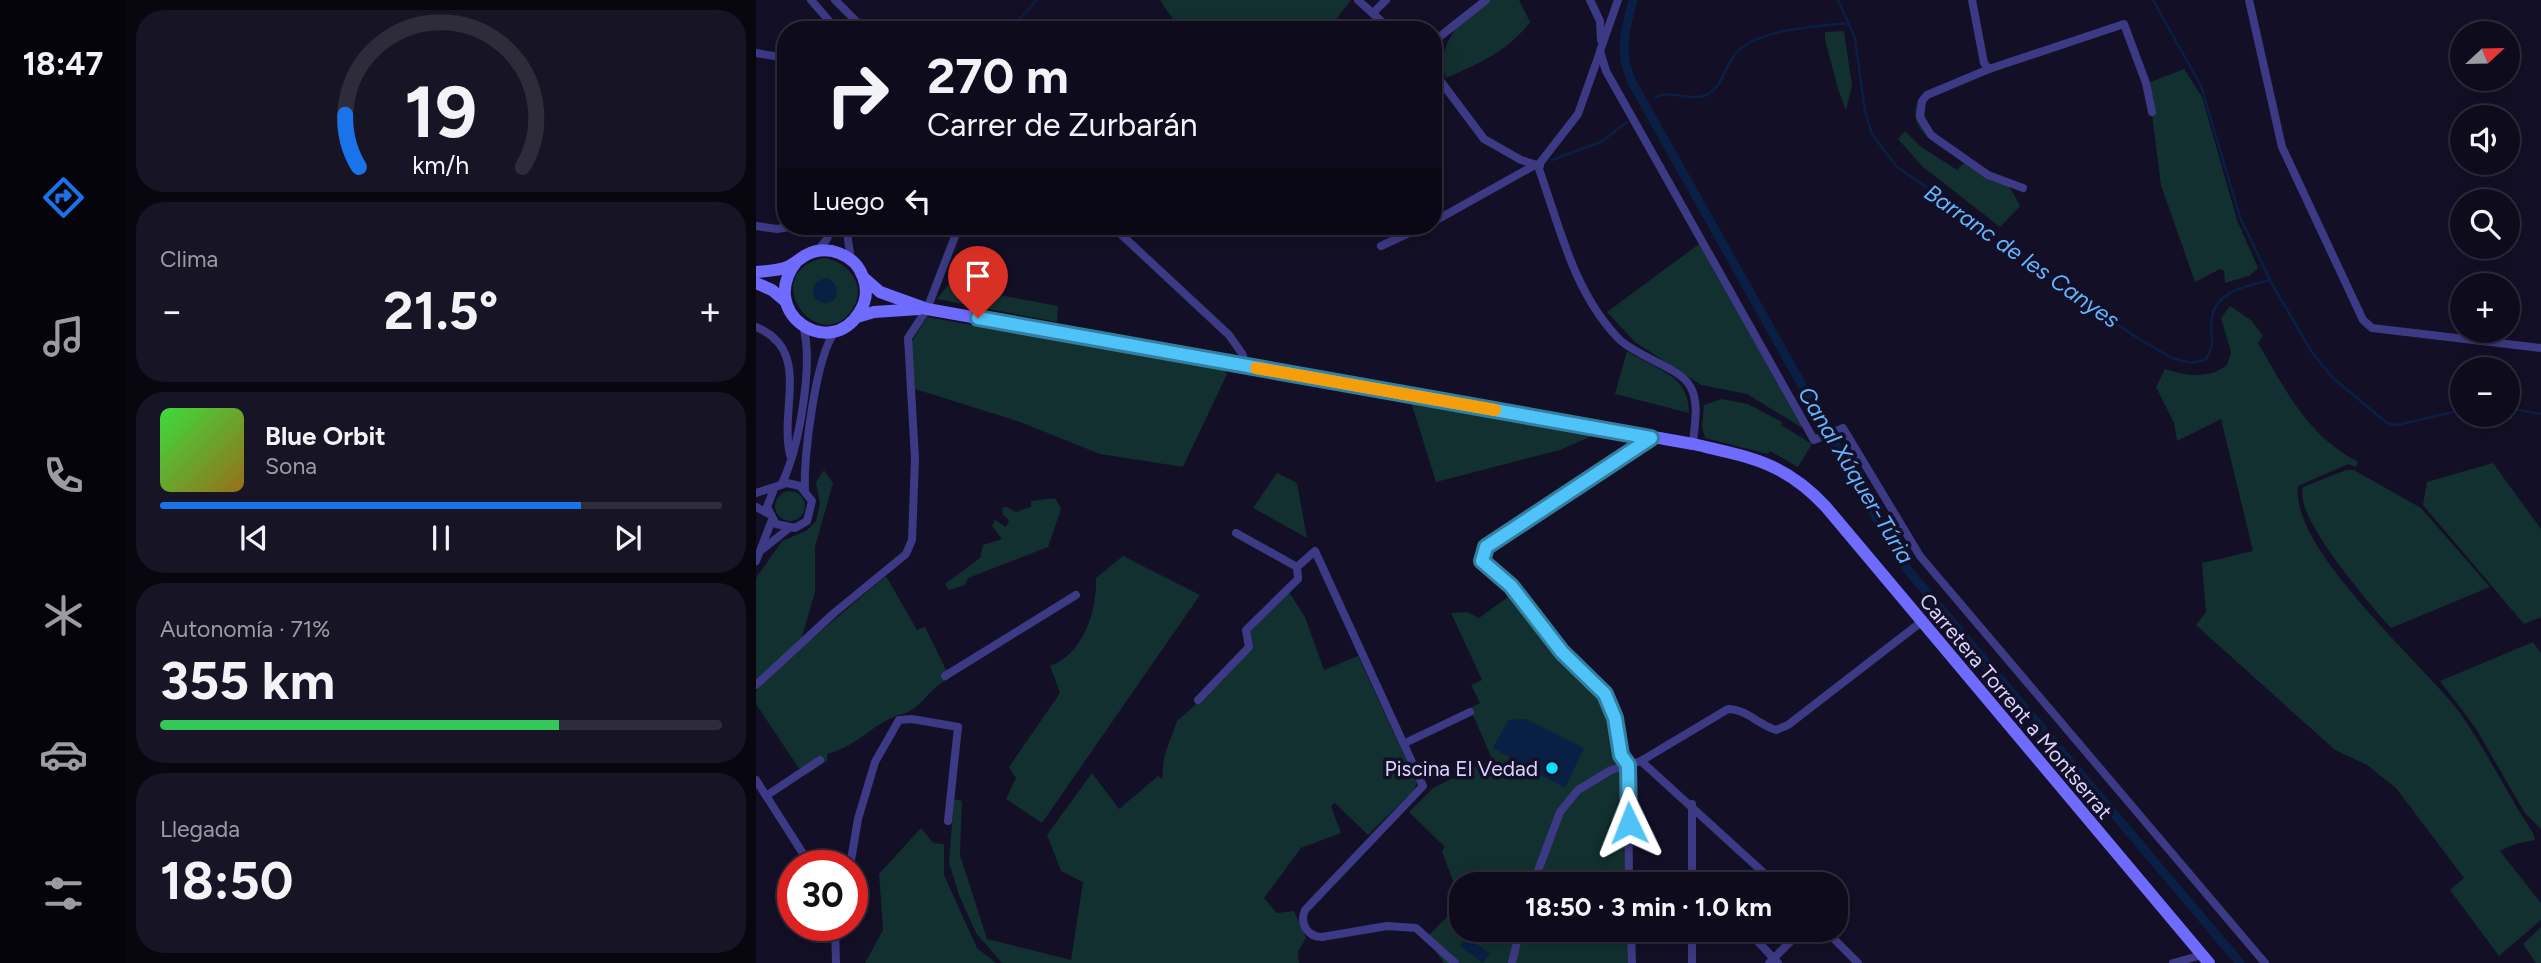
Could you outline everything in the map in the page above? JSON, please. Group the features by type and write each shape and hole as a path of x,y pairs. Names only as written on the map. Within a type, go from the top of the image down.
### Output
{"main road":[{"path":"756,272 786,267 817,251 835,252 851,260 864,278 880,292 927,309"},
{"path":"785,302 786,280 797,261"},
{"path":"857,317 865,299 864,278"},
{"path":"756,283 772,290 803,326 814,331 836,331 857,317 874,312 927,309"},
{"name":"Carretera Torrent a Montserrat","path":"927,309 1693,444 1756,458 1798,479 1826,507 1920,623 2204,960"}],"street":[{"path":"811,0 829,21"},
{"path":"835,0 857,21"},
{"path":"1357,0 1381,21"},
{"path":"1373,13 1386,0"},
{"path":"1442,35 1486,0"},
{"path":"1590,0 1600,21 1600,51 1623,102 1814,440 1843,428 1920,556 2265,963"},
{"path":"1442,217 1537,165 1578,114 1618,0"},
{"path":"1972,0 1984,63 1989,69"},
{"path":"2249,0 2282,147 2363,320 2372,328 2541,348"},
{"path":"2023,188 1988,175 1931,135 1920,117 1922,101 1927,95 1989,69 2121,24 2126,28 2146,83 2152,112"},
{"path":"756,53 777,56"},
{"path":"1442,83 1484,139 1537,165 1577,278 1593,307 1631,350 1680,376 1692,389 1696,403 1693,444"},
{"path":"756,226 777,229"},
{"path":"817,251 829,235"},
{"path":"847,235 851,260"},
{"path":"756,685 906,554 912,540 915,458 908,338 927,309 956,235"},
{"path":"1122,235 1229,335 1238,346 1242,366"},
{"path":"1381,246 1405,235"},
{"path":"756,561 763,549 770,517 768,501 791,460 809,364 803,326"},
{"path":"756,327 782,344 790,364 786,418 791,460"},
{"path":"763,549 788,529 802,525 811,515 812,501 805,489 805,458 825,350 836,331"},
{"path":"1629,872 1628,765 1621,755 1615,718 1605,694 1562,652 1511,586 1482,561 1486,547 1651,438"},
{"path":"756,494 794,483 805,489"},
{"path":"756,508 788,529"},
{"path":"1236,533 1297,567"},
{"path":"1297,567 1315,551 1423,786 1305,910 1303,923 1315,937 1387,926 1416,928 1432,939 1445,956 1455,963"},
{"path":"1198,700 1249,647 1246,630 1298,579 1297,567"},
{"path":"945,676 1076,595"},
{"path":"1538,872 1567,800 1597,777 1641,761 1728,709 1742,710 1762,726 1776,730 1788,725 1920,623"},
{"path":"1405,743 1470,712"},
{"path":"853,850 858,819 874,762 899,720 912,719 958,727 948,821"},
{"path":"766,796 820,760"},
{"path":"1641,761 1692,804 1763,872"},
{"path":"756,780 801,850"},
{"path":"1692,804 1692,872"},
{"path":"836,941 836,963"},
{"path":"1512,963 1517,942"},
{"path":"1631,942 1632,963"},
{"path":"1692,942 1692,963"},
{"path":"1757,942 1774,961 1791,942"},
{"path":"1837,942 1858,963"},
{"path":"2173,963 2204,960"}],"green space":[{"path":"1160,0 1351,0 1335,21 1174,21"},
{"path":"1490,0 1519,0 1530,22 1502,49 1446,78 1444,54 1453,32 1470,14"},
{"path":"1844,31 1852,86 1846,110 1825,39 1825,32"},
{"path":"2184,69 2202,97 2237,220 2258,268 2249,276 2225,283 2224,271 2220,269 2195,282 2161,185 2148,83"},
{"path":"1918,101 1926,101 1925,115 1930,128 1941,139 2012,191 2020,206 2000,227 1923,167 1898,139 1905,131 1920,146 1957,170 1965,162 1938,145 1921,130 1915,112"},
{"path":"1699,244 1801,427 1747,394 1701,385 1635,342 1607,312"},
{"path":"824,258 841,264 853,276 858,292 856,301 852,310 838,322 823,325 810,319 799,308 794,294 795,279 804,266","holes":["827,278 837,289 833,301 813,289 817,282"]},
{"path":"952,280 993,294 1058,306 1057,322 937,299"},
{"path":"2230,306 2252,321 2263,336 2258,343 2289,395 2312,426 2340,451 2358,462 2356,467 2348,464 2298,486 2301,512 2314,541 2360,603 2457,709 2533,833 2535,840 2515,844 2500,851 2541,903 2541,920 2499,956 2450,890 2464,878 2396,788 2367,765 2335,750 2196,625 2206,612 2202,563 2253,551 2221,419 2177,441 2174,423 2156,387 2165,369 2197,375 2213,373 2227,365 2231,352 2221,318"},
{"path":"927,317 1224,370 1227,374 1183,467 1100,454 1020,422 912,388 909,346"},
{"path":"1627,351 1677,381 1683,389 1689,413 1615,394"},
{"path":"1722,399 1748,404 1782,422 1781,425 1812,444 1798,467 1770,451 1768,454 1705,438 1702,427 1704,405"},
{"path":"1411,402 1599,433 1560,450 1436,482"},
{"path":"2493,463 2541,529 2541,617 2524,624 2423,505 2427,482"},
{"path":"824,470 833,483 815,547 815,592 801,640 756,680 756,578 782,541 806,531 816,521 820,504 816,482"},
{"path":"2346,470 2354,470 2421,508 2490,587 2391,628 2335,560 2303,501 2303,487"},
{"path":"1277,473 1297,483 1307,538 1253,508"},
{"path":"790,491 801,495 805,506 801,517 790,521 779,517 775,506 779,495"},
{"path":"1055,498 1061,509 1048,547 968,578 965,585 949,590 945,584 980,558 983,545 1002,539 992,526 995,520 1006,527 1009,520 1003,515 1002,508 1007,507 1016,512 1031,507 1031,501"},
{"path":"1123,556 1200,595 1042,823 1006,799 1016,778 1009,767 1060,693 1050,666 1071,652 1086,630 1094,604 1096,578"},
{"path":"886,576 917,630 925,627 950,678 907,713 891,718 854,742 827,754 827,761 804,776 756,704 756,691 782,664"},
{"path":"1289,592 1305,617 1324,670 1358,656 1417,783 1414,790 1368,835 1335,803 1331,806 1341,833 1301,848 1264,898 1277,913 1294,911 1306,938 1298,952 1299,963 1002,963 976,933 959,895 949,863 954,799 962,801 960,855 987,939 1071,960 1083,882 1061,871 1047,835 1092,773 1119,809 1158,776 1162,779 1164,757 1177,721 1224,679 1251,649 1250,631"},
{"path":"1515,592 1562,652 1605,694 1628,765 1632,872 1450,872 1442,851 1445,847 1409,812 1433,788 1492,759 1470,708 1480,703 1471,685 1482,680 1451,613 1467,612 1479,618"},
{"path":"2533,642 2541,653 2541,829 2525,813 2475,727 2440,681"},
{"path":"921,828 933,843 944,844 944,875 977,948 996,963 865,963 883,930 879,874"},
{"path":"1449,915 1449,942 1633,942 1633,963 1444,963 1426,938"},
{"path":"2541,927 2541,963 2536,963 2523,944"}],"water":[{"path":"820,279 830,279 837,286 837,296 830,303 820,303 813,296 813,286"},
{"name":"Piscina El Vedad","path":"1526,719 1584,748 1565,788 1493,748 1508,720"},
{"path":"1463,942 1474,942 1490,954 1483,963 1460,946"}],"waterway":[{"path":"1017,21 1037,0"},
{"name":"Canal Xúquer-Túria","path":"1633,0 1625,32 1624,51 1632,82 1894,549 1908,570 2240,963"},
{"name":"Barranc de les Canyes","path":"1838,0 1855,38 1865,112 1872,134 1896,166 1996,236 2058,284 2139,339 2172,358 2191,363 2205,360 2212,343 2212,317 2220,301 2243,287 2270,280"},
{"path":"2153,0 2201,86 2240,217 2270,280 2311,351 2333,378 2387,423 2397,425 2450,413"},
{"path":"1656,97 1669,94 1695,97 1708,94 1718,85 1734,55 1762,37 1791,30 1848,23"},
{"path":"1552,160 1601,142 1627,122"},
{"path":"2520,410 2541,414"}],"slow traffic":[{"path":"1256,368 1495,410"}],"place":[{"name":"Piscina El Vedad","path":"1552,768"}],"route":[{"path":"978,318 1651,438 1486,547 1482,561 1511,586 1535,613 1562,652 1605,694 1615,718 1621,755 1628,765 1629,823"}]}
